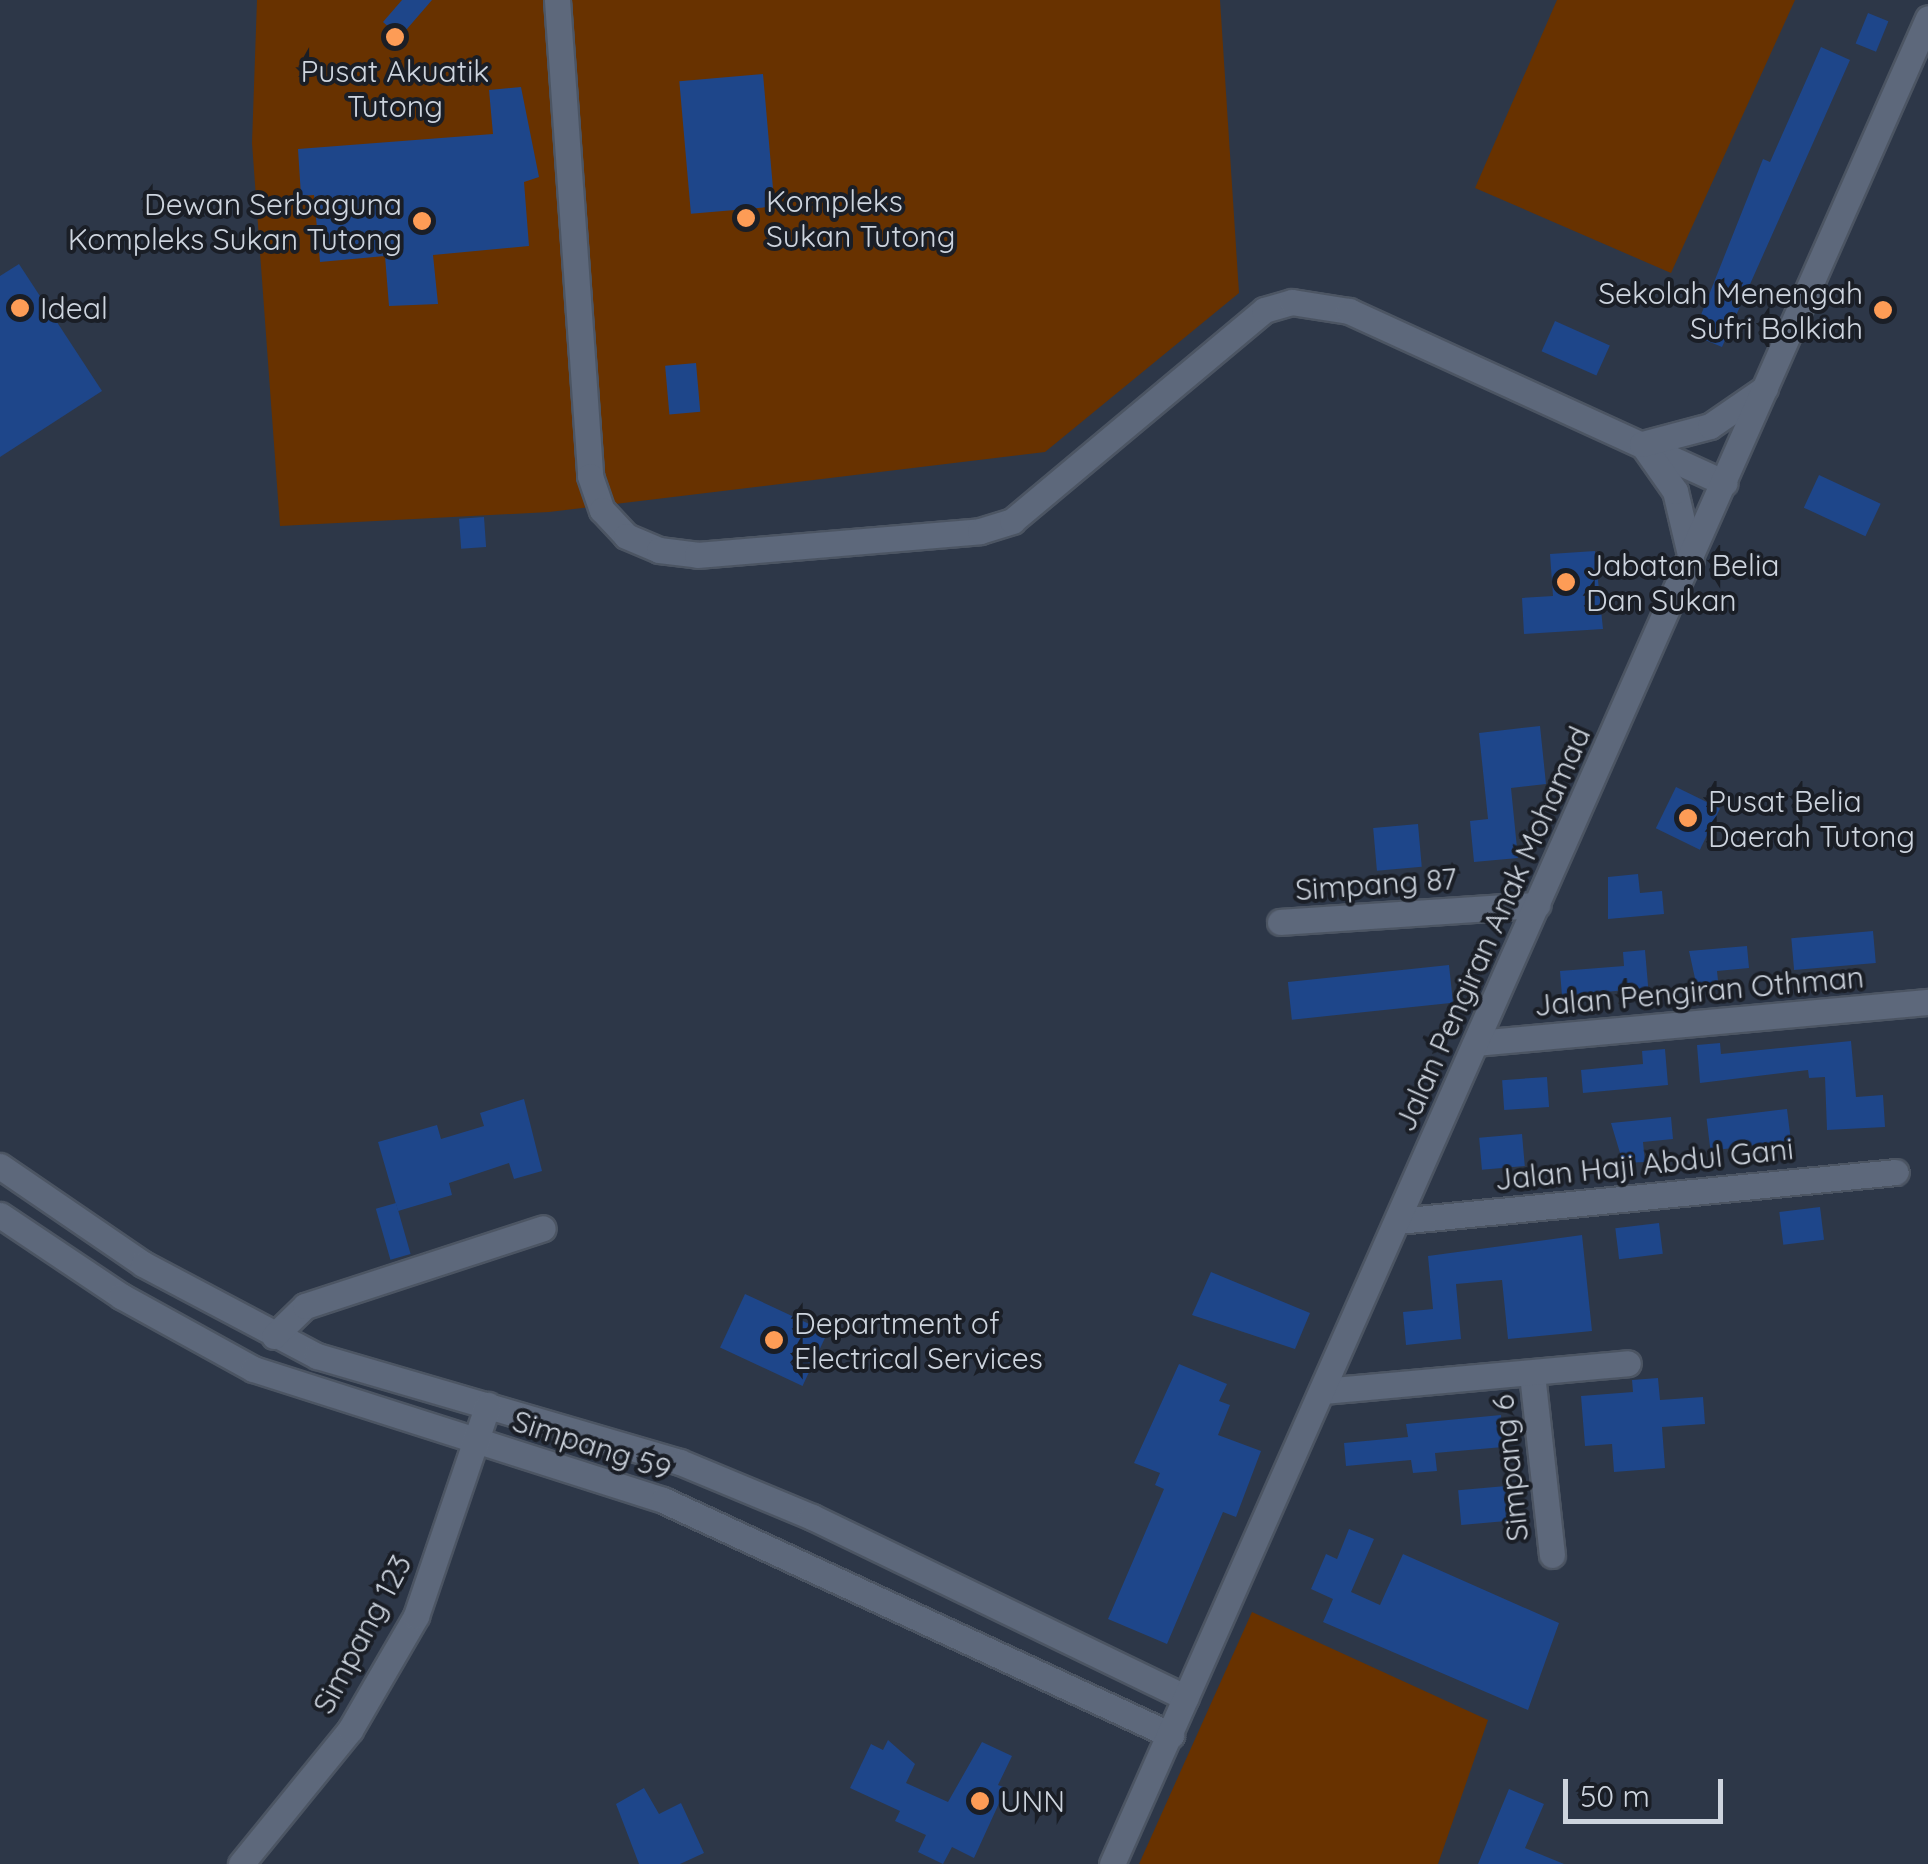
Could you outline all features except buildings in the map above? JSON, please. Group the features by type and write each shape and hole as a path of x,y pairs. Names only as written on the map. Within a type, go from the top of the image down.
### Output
{"street":[{"path":"557,0 590,476 602,510 626,536 659,550 697,555 942,534 1012,521 1264,310 1292,302 1349,310 1724,483"},
{"name":"Jalan Pengiran Anak Mohamad","path":"1112,1864 1928,18"},
{"path":"1642,444 1710,426 1765,388"},
{"path":"1642,444 1675,491 1691,560"},
{"name":"Simpang 87","path":"1280,922 1538,906"},
{"name":"Jalan Pengiran Othman","path":"1476,1044 1928,1002"},
{"name":"Simpang 59","path":"0,1166 144,1264 274,1336 373,1374 680,1462 798,1510 1186,1698"},
{"name":"Jalan Haji Abdul Gani","path":"1398,1220 1896,1172"},
{"name":"Simpang 59","path":"0,1215 220,1354 476,1442 664,1500 1170,1735"},
{"path":"274,1336 305,1306 542,1228"},
{"path":"1323,1391 1628,1363"},
{"name":"Simpang 6","path":"1532,1374 1552,1555"},
{"name":"Simpang 123","path":"241,1864 350,1730 416,1616 488,1405"}],"shaded area":[{"name":"Kompleks Sukan Tutong","path":"257,0 1220,0 1239,293 1045,452 549,512 280,526 252,143"},
{"path":"1557,0 1795,0 1671,273 1475,188"},
{"path":"1252,1612 1488,1720 1438,1864 1139,1864"}],"place":[{"name":"Pusat Akuatik Tutong","path":"395,37"},
{"name":"Kompleks Sukan Tutong","path":"746,218"},
{"name":"Dewan Serbaguna Kompleks Sukan Tutong","path":"422,221"},
{"name":"Ideal","path":"20,308"},
{"name":"Sekolah Menengah Sufri Bolkiah","path":"1883,310"},
{"name":"Jabatan Belia Dan Sukan","path":"1566,582"},
{"name":"Pusat Belia Daerah Tutong","path":"1688,818"},
{"name":"Department of Electrical Services","path":"774,1340"},
{"name":"UNN","path":"980,1801"}]}
